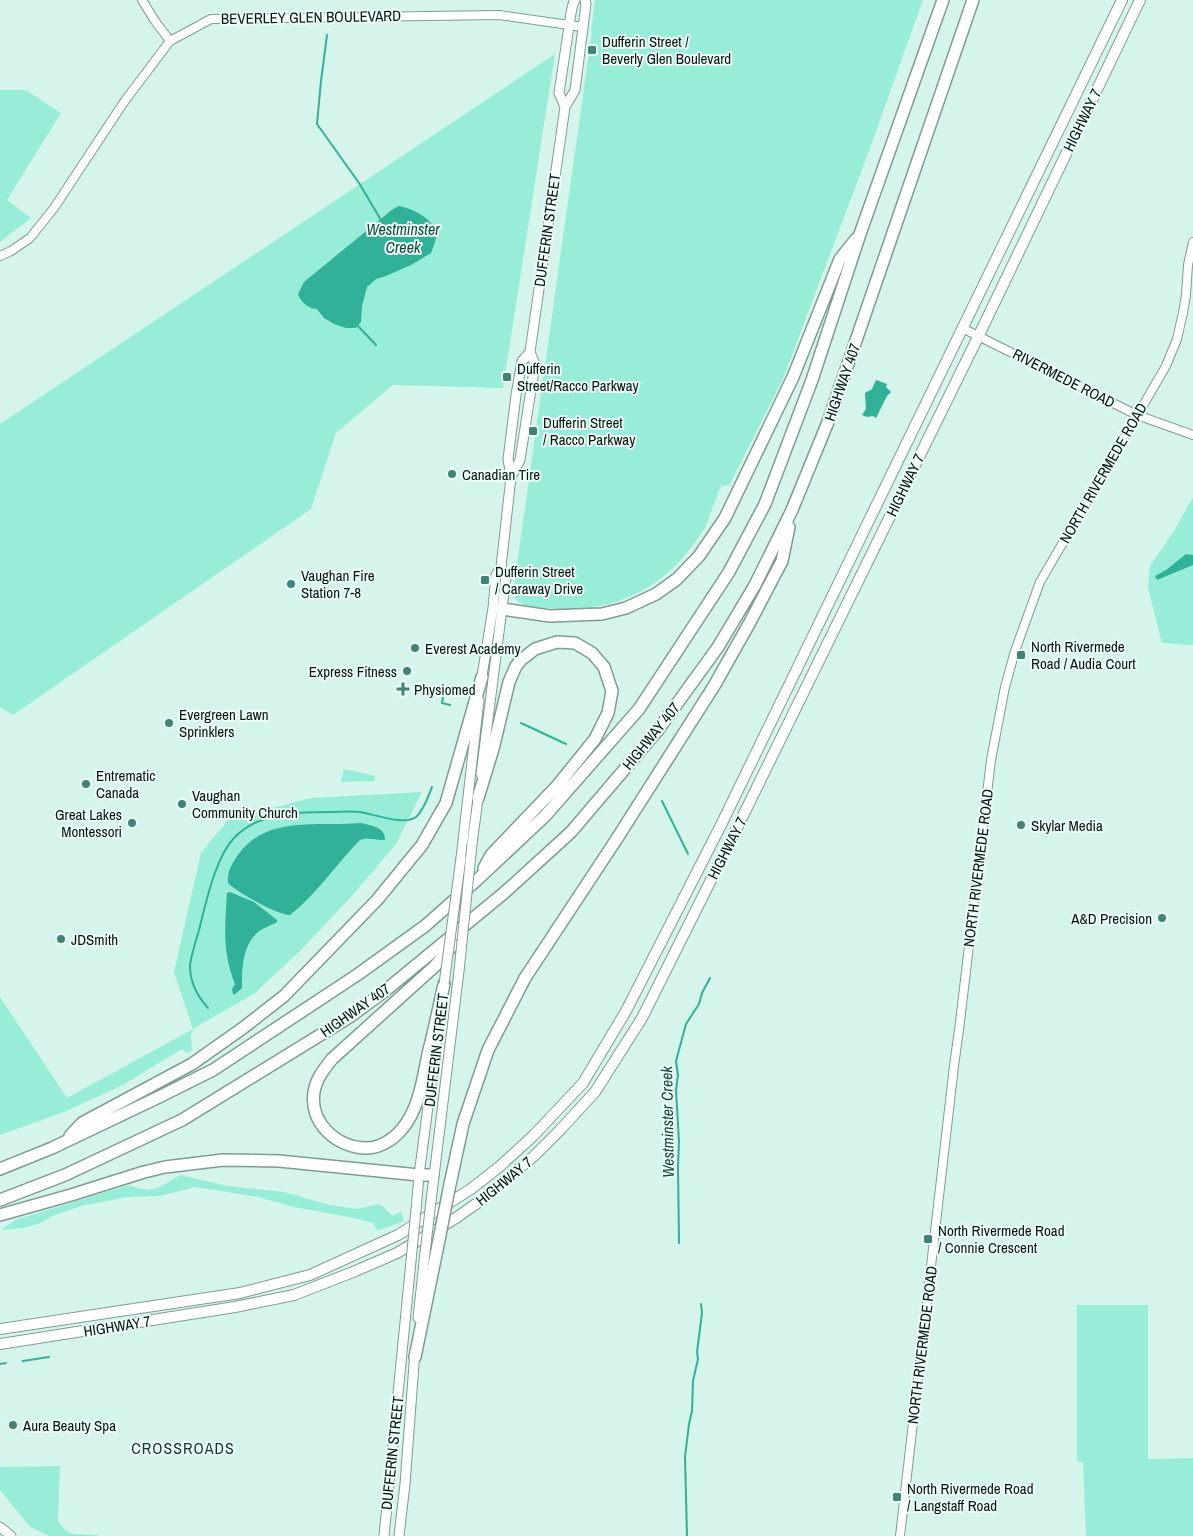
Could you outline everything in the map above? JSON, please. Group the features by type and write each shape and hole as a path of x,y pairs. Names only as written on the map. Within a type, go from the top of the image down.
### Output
{"highway":[{"name":"HIGHWAY 407","path":"0,1169 67,1141 159,1098 213,1070 365,970 425,926 545,816 639,709 729,572 765,504 812,380 860,234 943,0"},
{"name":"HIGHWAY 407","path":"0,1200 65,1175 182,1120 351,1016 386,990 504,893 571,832 658,730 718,647 755,586 792,510 828,422 973,0"},
{"path":"502,609 550,616 602,614 626,608 656,594 682,573 698,556 725,518 793,377 840,259 860,234"},
{"path":"414,1357 463,1124 488,1050 525,978 669,757 732,655 782,560 792,510"},
{"path":"478,798 493,749 509,682 520,660 535,649 558,642 574,643 592,653 604,667 612,691 608,714 595,739 557,786 491,855 478,879"},
{"path":"67,1141 82,1123 192,1064 243,1028 284,996 378,900 422,845 446,803 482,677"},
{"path":"444,984 420,1090 410,1118 402,1130 386,1143 368,1148 350,1146 331,1136 315,1114 314,1093 319,1076 332,1059 435,966 480,913"},
{"path":"0,1215 144,1172 165,1167 223,1160 279,1161 433,1175"}],"main road":[{"name":"DUFFERIN STREET","path":"565,107 559,93 569,25 575,0"},
{"name":"DUFFERIN STREET","path":"384,1536 419,1175 482,677 493,608 496,575 501,567 511,477 520,460 534,364 530,352 565,107 575,90 586,4 584,0"},
{"name":"HIGHWAY 7","path":"0,1330 240,1293 310,1275 398,1235 472,1189 506,1161 583,1083 626,1011 721,825 964,329 1122,0"},
{"name":"HIGHWAY 7","path":"0,1344 236,1307 294,1295 353,1272 396,1253 456,1218 480,1201 534,1156 595,1092 642,1018 735,832 979,335 1140,0"},
{"name":"DUFFERIN STREET","path":"399,1536 405,1484 414,1357 433,1175 506,577 501,567"},
{"path":"0,1527 11,1536"}],"street":[{"path":"142,0 170,41"},
{"name":"BEVERLEY GLEN BOULEVARD","path":"0,256 18,247 36,231 54,208 124,102 170,41 211,19 499,15 583,27"},
{"name":"NORTH RIVERMEDE ROAD","path":"900,1536 991,760 1005,687 1019,636 1040,582 1162,372 1177,339 1186,295 1188,265 1193,242"},
{"name":"RIVERMEDE ROAD","path":"964,329 1137,415 1193,435"}],"shaded area":[{"path":"595,0 923,0 869,151 783,379 730,484 721,487 703,531 681,559 666,574 631,596 612,603 592,607 571,609 533,607 523,605 515,598 513,593"},
{"path":"555,54 503,388 393,385 336,433 311,509 13,715 0,707 0,424"},
{"path":"0,90 26,90 61,113 7,200 31,218 0,242"},
{"path":"1193,497 1193,645 1162,643 1148,587 1150,566 1174,531"},
{"path":"344,769 375,776 374,781 341,782"},
{"path":"422,792 396,844 350,898 302,949 255,993 193,1029 174,972 201,853 229,819 311,798"},
{"path":"0,997 67,1098 193,1029 191,1037 192,1050 187,1053 182,1049 123,1085 64,1112 0,1135"},
{"path":"180,1175 228,1186 284,1192 330,1205 357,1209 380,1204 393,1216 401,1211 404,1221 377,1231 373,1223 349,1217 294,1207 258,1197 195,1187 161,1196 128,1197 85,1205 52,1216 41,1223 23,1228 1,1230 15,1220 129,1185 144,1189 156,1188"},
{"path":"1077,1305 1148,1305 1148,1459 1193,1458 1193,1536 1086,1536 1083,1462 1077,1461"},
{"path":"60,1466 58,1521 64,1529 72,1534 98,1536 49,1536 30,1527 0,1490 0,1467"}],"water":[{"name":"Westminster Creek","path":"399,206 424,216 433,226 436,238 431,253 411,265 376,279 367,287 362,306 361,322 356,328 346,328 334,324 324,318 317,309 311,308 301,300 298,294 304,282"},
{"path":"876,380 887,384 886,387 891,392 876,418 873,416 867,417 862,415 866,409 865,393 872,389"},
{"path":"1186,554 1193,555 1193,565 1157,580 1155,576"},
{"path":"361,823 380,829 385,840 360,840 309,898 290,915 276,911 258,902 228,883 232,863 248,844 261,835 276,829 292,826"},
{"path":"230,892 254,902 277,920 277,922 258,932 251,940 245,952 242,988 234,995 232,989 235,984 228,961 225,939 227,893"}],"waterway":[{"name":"Westminster Creek","path":"327,35 317,124 359,183 381,220"},
{"name":"Westminster Creek","path":"357,325 376,345"},
{"name":"Westminster Creek","path":"443,697 442,703 450,705"},
{"name":"Westminster Creek","path":"521,723 566,744"},
{"path":"208,1008 193,983 190,966 216,869 227,847 234,838 244,829 266,818 291,813 356,812 389,819 411,819 416,817 421,811 432,787"},
{"name":"Westminster Creek","path":"662,801 688,854"},
{"name":"Westminster Creek","path":"679,1243 679,1142 676,1090 678,1075 676,1061 686,1024 699,1004 702,993 710,978"},
{"name":"Westminster Creek","path":"687,1536 685,1457 692,1411 693,1381 698,1359 701,1304"},
{"path":"23,1361 49,1357"},
{"path":"0,1364 6,1363"}],"place":[{"name":"Dufferin Street / Beverly Glen Boulevard","path":"592,50"},
{"name":"Dufferin Street/Racco Parkway","path":"507,377"},
{"name":"Dufferin Street / Racco Parkway","path":"533,431"},
{"name":"Canadian Tire","path":"452,474"},
{"name":"Dufferin Street / Caraway Drive","path":"485,580"},
{"name":"Vaughan Fire Station 7-8","path":"291,584"},
{"name":"Everest Academy","path":"415,648"},
{"name":"North Rivermede Road / Audia Court","path":"1021,655"},
{"name":"Express Fitness","path":"407,671"},
{"name":"Physiomed","path":"403,689"},
{"name":"Evergreen Lawn Sprinklers","path":"169,723"},
{"name":"Entrematic Canada","path":"86,784"},
{"name":"Vaughan Community Church","path":"182,804"},
{"name":"Great Lakes Montessori","path":"132,823"},
{"name":"Skylar Media","path":"1021,825"},
{"name":"A&D Precision","path":"1162,918"},
{"name":"JDSmith","path":"61,939"},
{"name":"North Rivermede Road / Connie Crescent","path":"928,1239"},
{"name":"Aura Beauty Spa","path":"13,1425"},
{"name":"North Rivermede Road / Langstaff Road","path":"897,1497"}],"district":[{"name":"CROSSROADS","path":"183,1448"}]}
